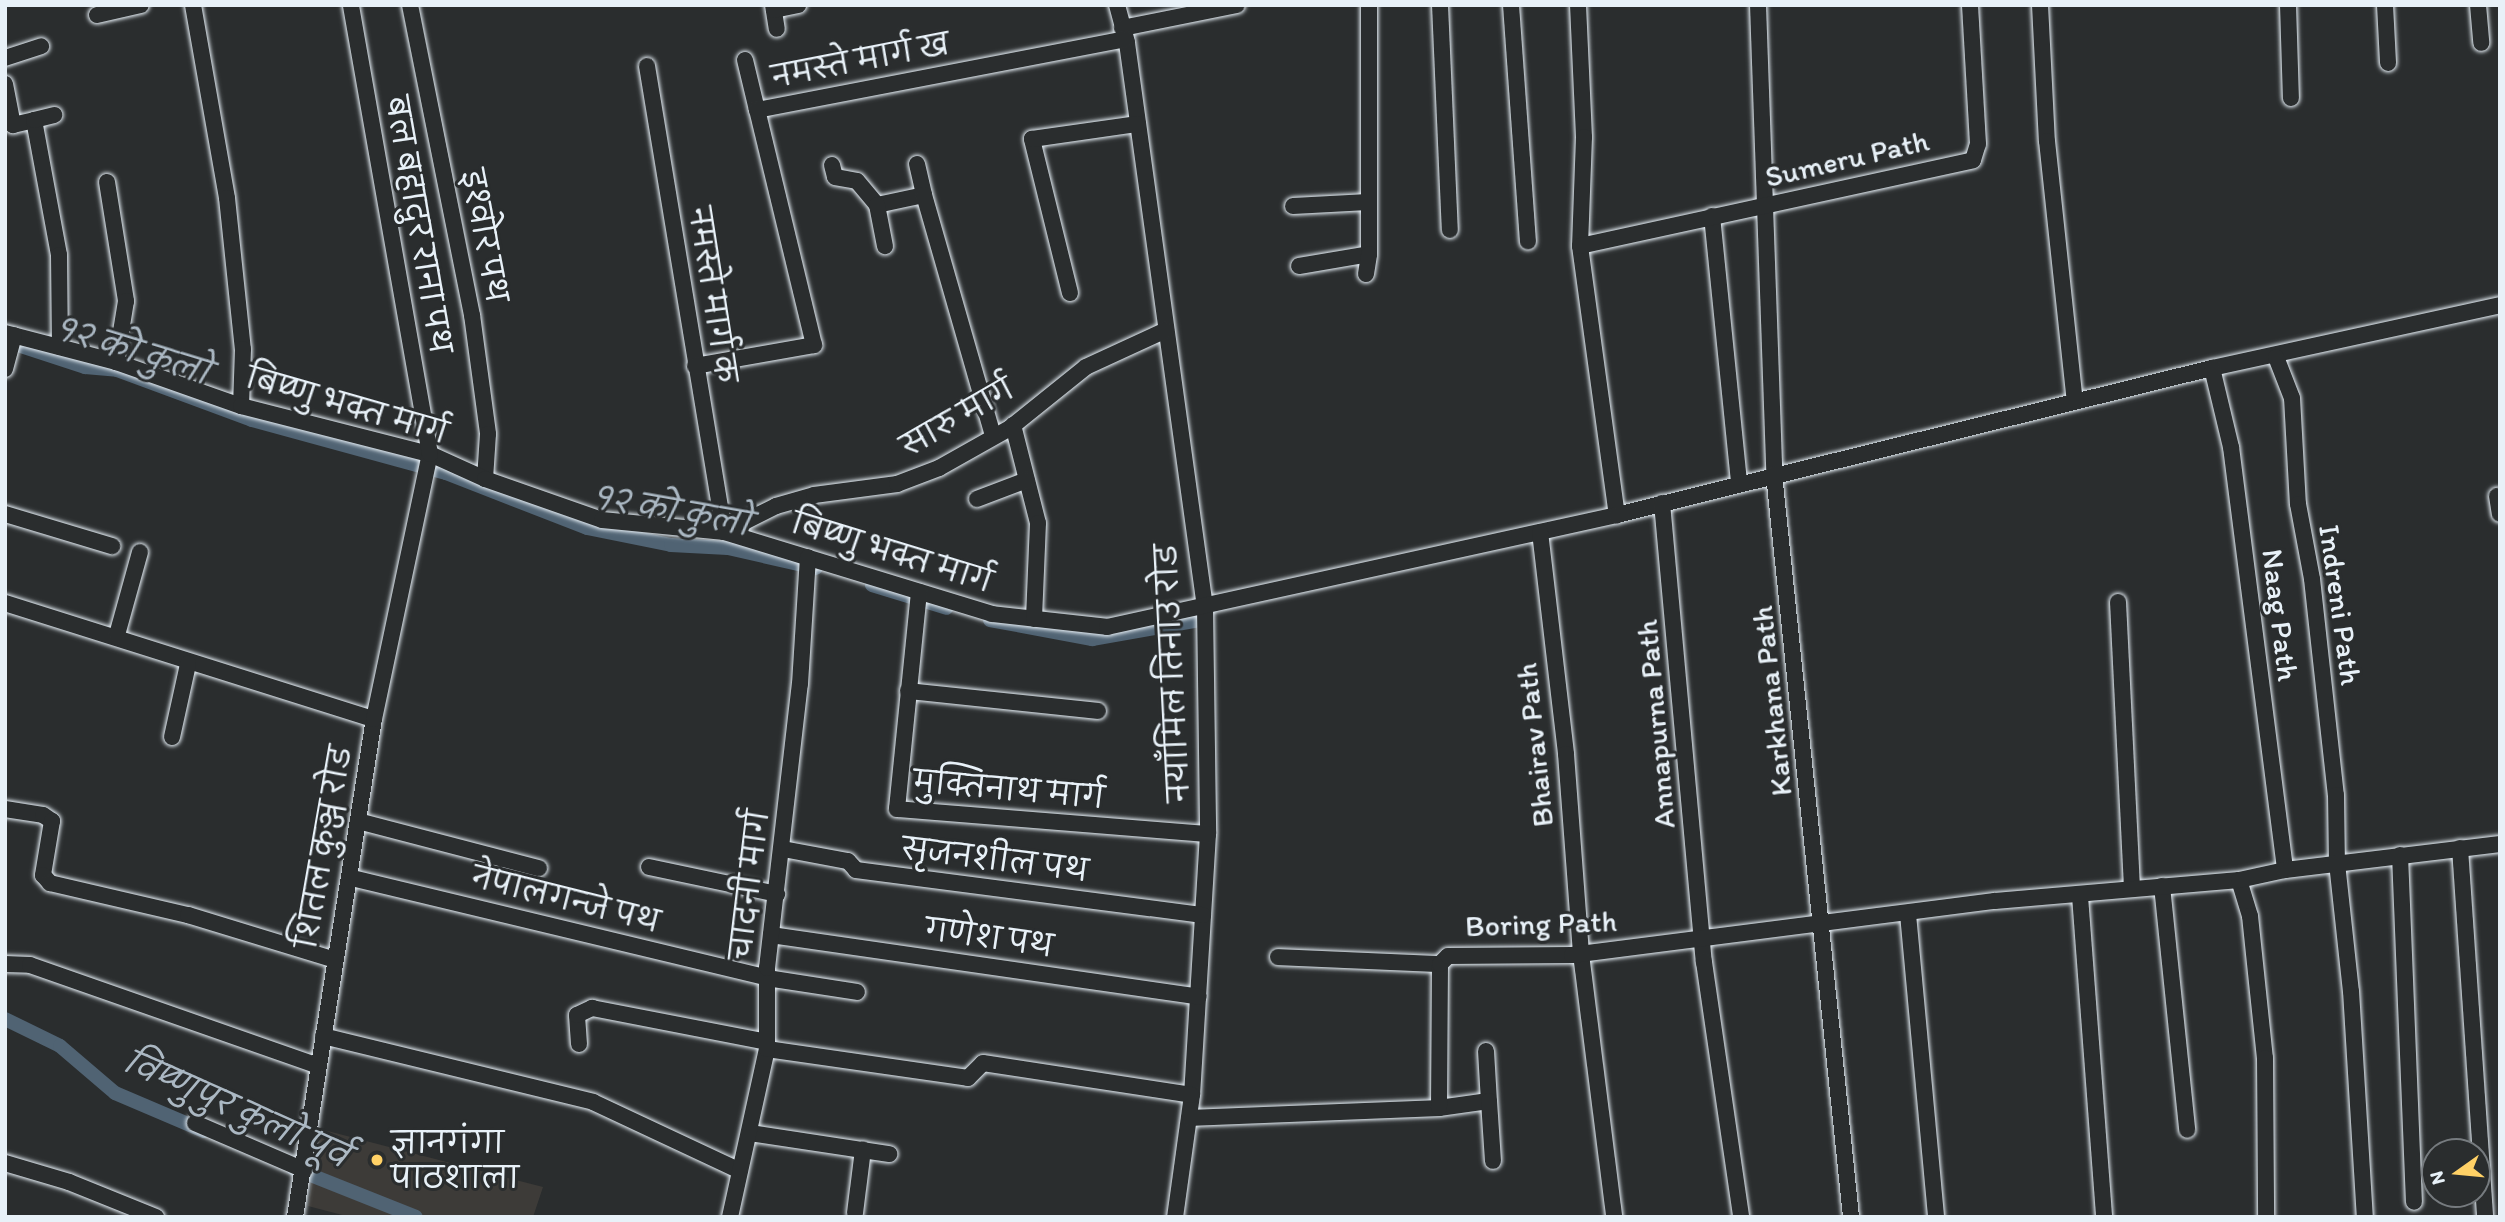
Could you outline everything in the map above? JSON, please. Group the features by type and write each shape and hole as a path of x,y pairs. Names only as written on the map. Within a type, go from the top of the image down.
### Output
{"street":[{"path":"193,5 227,198 243,349 242,406"},
{"name":"बल बहादुर राना पथ","path":"351,5 430,454"},
{"name":"इश्वोर पथ","path":"410,5 472,315 488,434 485,479"},
{"path":"777,29 773,8 799,5"},
{"name":"नयाँमिल तिनाउ रोड","path":"1117,5 1138,124 1205,607 1209,834 1190,1118 1175,1217"},
{"name":"नमस्ते मार्ग ख","path":"695,366 814,345 757,110 1124,33 1237,5"},
{"path":"1366,274 1369,254 1369,5"},
{"path":"1440,5 1450,230"},
{"path":"1511,5 1528,241"},
{"path":"1577,5 1584,137 1580,246 1617,515"},
{"name":"Karkhana Path","path":"1758,5 1774,474 1823,922 1851,1217"},
{"name":"Sumeru Path","path":"1580,246 1973,160 1978,144 1970,5"},
{"path":"2040,5 2047,141 2075,401"},
{"path":"2288,5 2291,98"},
{"path":"2385,5 2388,63"},
{"path":"2478,5 2481,43"},
{"path":"97,15 130,7"},
{"path":"5,58 41,46"},
{"path":"745,60 757,110"},
{"name":"नमस्ते मार्ग क","path":"647,66 724,532"},
{"path":"5,84 13,125 54,115"},
{"path":"34,120 59,255 61,346"},
{"path":"1070,293 1032,139 1138,124"},
{"path":"917,164 993,436"},
{"path":"832,165 835,177 857,181 877,205 885,246"},
{"path":"107,182 126,301 116,362"},
{"path":"877,205 924,195"},
{"path":"1293,205 1368,202"},
{"path":"1712,216 1739,484"},
{"path":"1299,266 1369,254"},
{"name":"बिष्णु भक्त मार्ग","path":"11,339 61,346 116,362 242,406 430,454 485,479 602,520 724,532 808,563 919,597 992,614 1107,627 1617,515 1774,474 2212,368 2276,357 2500,304"},
{"name":"सारु मार्ग","path":"724,532 776,506 814,495 897,484 939,468 1013,425 1086,367 1166,330"},
{"path":"5,369 11,339"},
{"name":"Indreni Path","path":"2276,357 2292,398 2298,504 2312,579 2336,795 2337,863 2351,991 2365,1217"},
{"name":"Naag Path","path":"2212,368 2231,447 2285,870"},
{"path":"1013,425 1038,523 1034,619"},
{"name":"शितल कुञ्ज रोड","path":"296,1211 304,1170 332,959 352,877 374,719 430,454"},
{"path":"978,499 1027,480"},
{"path":"2497,496 2500,514"},
{"name":"Annapurna Path","path":"1662,503 1703,939 1741,1217"},
{"path":"5,514 112,546"},
{"name":"Bhairav Path","path":"1540,532 1566,754 1581,954 1614,1217"},
{"path":"117,635 140,552"},
{"name":"चादनी मार्ग","path":"730,1217 767,1046 767,978 783,849 808,563"},
{"name":"मुक्तिनाथ मार्ग","path":"919,597 897,808 1209,834"},
{"path":"2118,602 2132,888"},
{"path":"5,603 117,635 188,664 374,719"},
{"path":"172,737 188,664"},
{"path":"908,691 1098,711"},
{"path":"5,809 43,815 52,821 43,875 50,883 188,915 332,959"},
{"path":"358,821 539,867"},
{"name":"Boring Path","path":"1439,1108 1440,964 1448,956 1467,953 1512,957 1581,954 1823,922 2080,896 2132,888 2239,880 2285,870 2500,844"},
{"path":"2460,848 2485,1217"},
{"name":"सृजनशील पथ","path":"783,849 848,860 856,870 1203,915"},
{"path":"2400,855 2414,1202"},
{"path":"649,867 777,894"},
{"name":"नेपालगन्जे पथ","path":"352,877 767,978 857,992"},
{"path":"2239,880 2250,916 2265,1058 2266,1217"},
{"path":"2162,886 2187,1130"},
{"path":"2080,896 2104,1217"},
{"path":"1909,914 1936,1217"},
{"name":"गणेश पथ","path":"771,935 1199,997"},
{"path":"1278,957 1440,964"},
{"path":"5,964 30,965 318,1066"},
{"path":"579,1044 577,1015 592,1008 767,1046 968,1078 983,1063 1192,1095"},
{"path":"323,1036 593,1102 740,1171"},
{"path":"1486,1051 1493,1161"},
{"path":"1190,1118 1439,1108 1489,1101"},
{"path":"195,1123 304,1170"},
{"path":"750,1133 889,1154"},
{"path":"856,1213 863,1150"},
{"path":"5,1163 69,1182 156,1217"}],"shaded area":[{"name":"ज्ञानगंगा पाठशाला","path":"320,1129 543,1187 533,1217 350,1217 308,1206"}],"waterway":[{"name":"१२ को कुलो","path":"15,344 85,367 117,370 252,420 446,473 587,528 671,545 728,548 816,568"},
{"name":"१२ को कुलो","path":"872,585 947,608"},
{"name":"१२ को कुलो","path":"990,620 1092,639 1205,619"},
{"name":"विष्णुपुर कुलो पूर्व","path":"5,1019 60,1046 115,1093 204,1131"},
{"name":"विष्णुपुर कुलो पूर्व","path":"293,1168 416,1217"}],"place":[{"name":"ज्ञानगंगा पाठशाला","path":"377,1160"}]}
